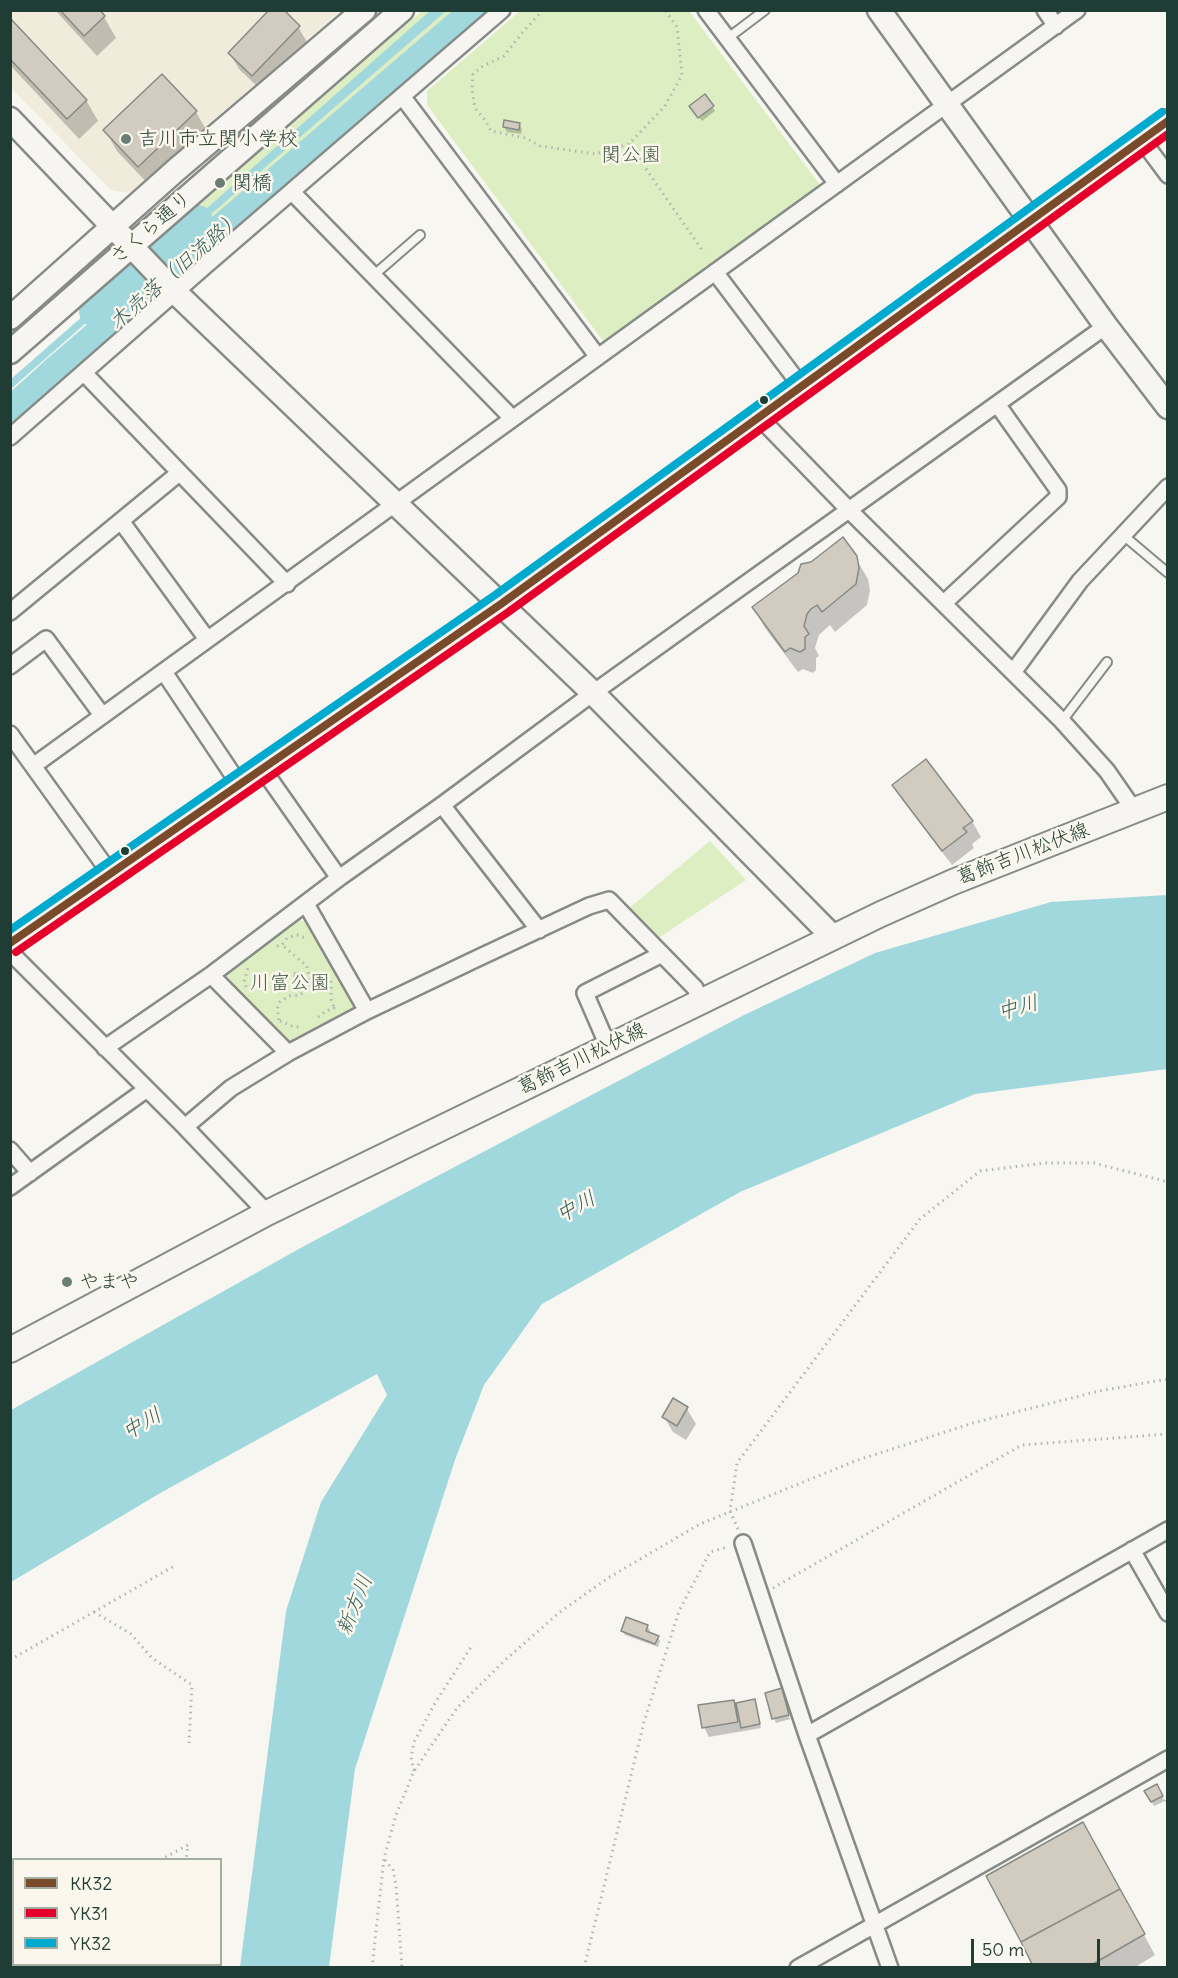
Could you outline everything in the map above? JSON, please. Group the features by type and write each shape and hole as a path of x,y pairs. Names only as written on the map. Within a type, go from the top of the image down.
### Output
{"main road":[{"name":"葛飾吉川松伏線","path":"10,1350 267,1213 833,937 953,882 1167,798"}],"street":[{"name":"さくら通り","path":"10,318 176,171 364,10"},
{"name":"さくら通り","path":"10,352 133,250 402,10"},
{"path":"10,437 84,373 172,289 292,192 502,10"},
{"path":"706,10 837,184"},
{"path":"1045,10 1056,26"},
{"path":"33,766 1077,10"},
{"path":"884,12 1106,326 1167,407"},
{"path":"402,96 598,357"},
{"path":"10,119 172,289 593,693 833,937"},
{"path":"10,943 501,604 1167,121"},
{"path":"1142,140 1167,175"},
{"path":"292,192 512,418"},
{"path":"715,272 801,386"},
{"path":"105,1048 211,975 339,878 442,806 593,693 1106,326"},
{"path":"84,373 287,584"},
{"path":"944,603 1058,497 1058,490 997,404"},
{"path":"759,417 849,510 1062,721 1107,771 1134,810"},
{"path":"10,612 179,473"},
{"path":"1014,671 1080,581 1167,487"},
{"path":"121,521 207,639"},
{"path":"10,666 46,639 102,715"},
{"path":"164,672 238,784"},
{"path":"10,734 110,873"},
{"path":"262,768 339,878"},
{"path":"442,806 538,930"},
{"path":"185,1127 241,1081 288,1053 367,1011 588,906 609,900 695,988 701,1002"},
{"path":"306,904 367,1011"},
{"path":"10,952 185,1127 267,1213"},
{"path":"608,1046 585,993 662,954"},
{"path":"211,975 288,1053"},
{"path":"10,1187 147,1089"},
{"path":"10,1150 30,1173"},
{"path":"807,1735 1167,1530"},
{"path":"740,1537 807,1735 890,1968"},
{"path":"1132,1550 1167,1613"},
{"path":"798,1968 1167,1758"}],"lane":[{"path":"728,38 765,10"},
{"path":"374,275 420,235"},
{"path":"1123,534 1167,573"},
{"path":"1062,721 1107,662"}],"path":[{"path":"543,10 504,56 483,66 473,74 472,90 475,108 491,131 526,138 540,146 596,154 629,144 665,106 682,75 677,27 665,10"},
{"path":"629,144 704,254"},
{"path":"271,949 297,935 310,941"},
{"path":"279,1020 277,1009 280,1002 289,996 300,995 308,988 310,982 307,966 282,945"},
{"path":"247,990 244,982 245,974 254,961"},
{"path":"331,974 331,999 338,1013"},
{"path":"317,1018 334,1008"},
{"path":"271,1014 294,1027 303,1027 310,1023"},
{"path":"584,1968 644,1722 679,1611 710,1552 740,1537 730,1511 737,1463 920,1219 980,1171 1045,1163 1094,1163 1167,1182"},
{"path":"372,1968 384,1858 396,1815 414,1771 457,1708 504,1661 560,1612 608,1578 700,1524 855,1461 973,1423 1099,1391 1167,1379"},
{"path":"760,1595 1022,1444 1167,1434"},
{"path":"10,1660 176,1565"},
{"path":"94,1612 131,1634 152,1658 192,1685 189,1743"},
{"path":"414,1771 411,1757 414,1742 435,1703 473,1644"},
{"path":"164,1858 188,1845 186,1858"},
{"path":"384,1858 393,1870 396,1885 402,1968"}],"shaded area":[{"name":"吉川市立関小学校","path":"10,11 340,11 129,193 111,190 11,88"}],"green space":[{"path":"422,11 492,11 186,273 158,241"},
{"name":"関公園","path":"520,11 689,11 821,186 603,341 427,105 427,91"},
{"path":"710,841 746,880 657,939 628,909"},
{"name":"川富公園","path":"298,920 307,921 357,1006 354,1011 292,1046 286,1045 223,981 223,975"}],"water":[{"path":"431,10 446,11 166,253 162,248"},
{"path":"124,280 129,285 11,389 11,379"},
{"path":"1167,895 1167,1069 975,1094 740,1192 542,1304 484,1385 455,1460 355,1769 329,1967 240,1967 286,1611 321,1502 387,1395 377,1374 162,1492 11,1582 11,1410 306,1245 742,1016 875,953 1051,902"}],"building":[{"path":"60,10 100,10 105,16 84,36"},
{"path":"269,10 284,10 300,26 252,76 228,53"},
{"path":"10,18 87,100 67,119 10,59"},
{"path":"162,74 197,111 138,167 103,130"},
{"path":"705,94 714,106 698,118 689,106"},
{"path":"504,120 520,123 519,130 503,127"},
{"path":"843,537 857,556 859,568 856,584 822,612 817,605 811,609 804,626 809,634 805,637 805,649 800,652 790,648 785,652 752,607 798,573 801,564 811,562"},
{"path":"926,759 973,821 963,828 967,832 942,851 892,785"},
{"path":"673,1398 688,1407 677,1426 662,1417"},
{"path":"626,1617 648,1625 646,1631 659,1636 655,1644 621,1631"},
{"path":"782,1688 789,1715 772,1719 765,1693"},
{"path":"755,1699 760,1724 741,1728 736,1703"},
{"path":"734,1700 738,1722 702,1728 698,1705"},
{"path":"1157,1784 1163,1796 1151,1802 1144,1791"},
{"path":"1083,1822 1120,1889 1021,1942 986,1876"},
{"path":"1120,1889 1145,1934 1086,1968 1034,1968 1021,1942"}],"waterway":[{"name":"木売落（旧流路）","path":"10,414 478,10"},
{"path":"95,311 197,221"}],"transit line":[{"name":"YK32","path":"10,930 495,595 1162,112"},
{"name":"KK32","path":"10,943 501,604 1168,121"},
{"name":"YK31","path":"16,952 507,613 1168,134"}],"place":[{"name":"吉川市立関小学校","path":"126,139"},
{"name":"関橋","path":"220,183"},
{"name":"やまや","path":"67,1282"}],"water label":[{"name":"中川","path":"1018,1008"},
{"name":"中川","path":"576,1207"},
{"name":"中川","path":"142,1424"},
{"name":"新方川","path":"355,1605"}]}
